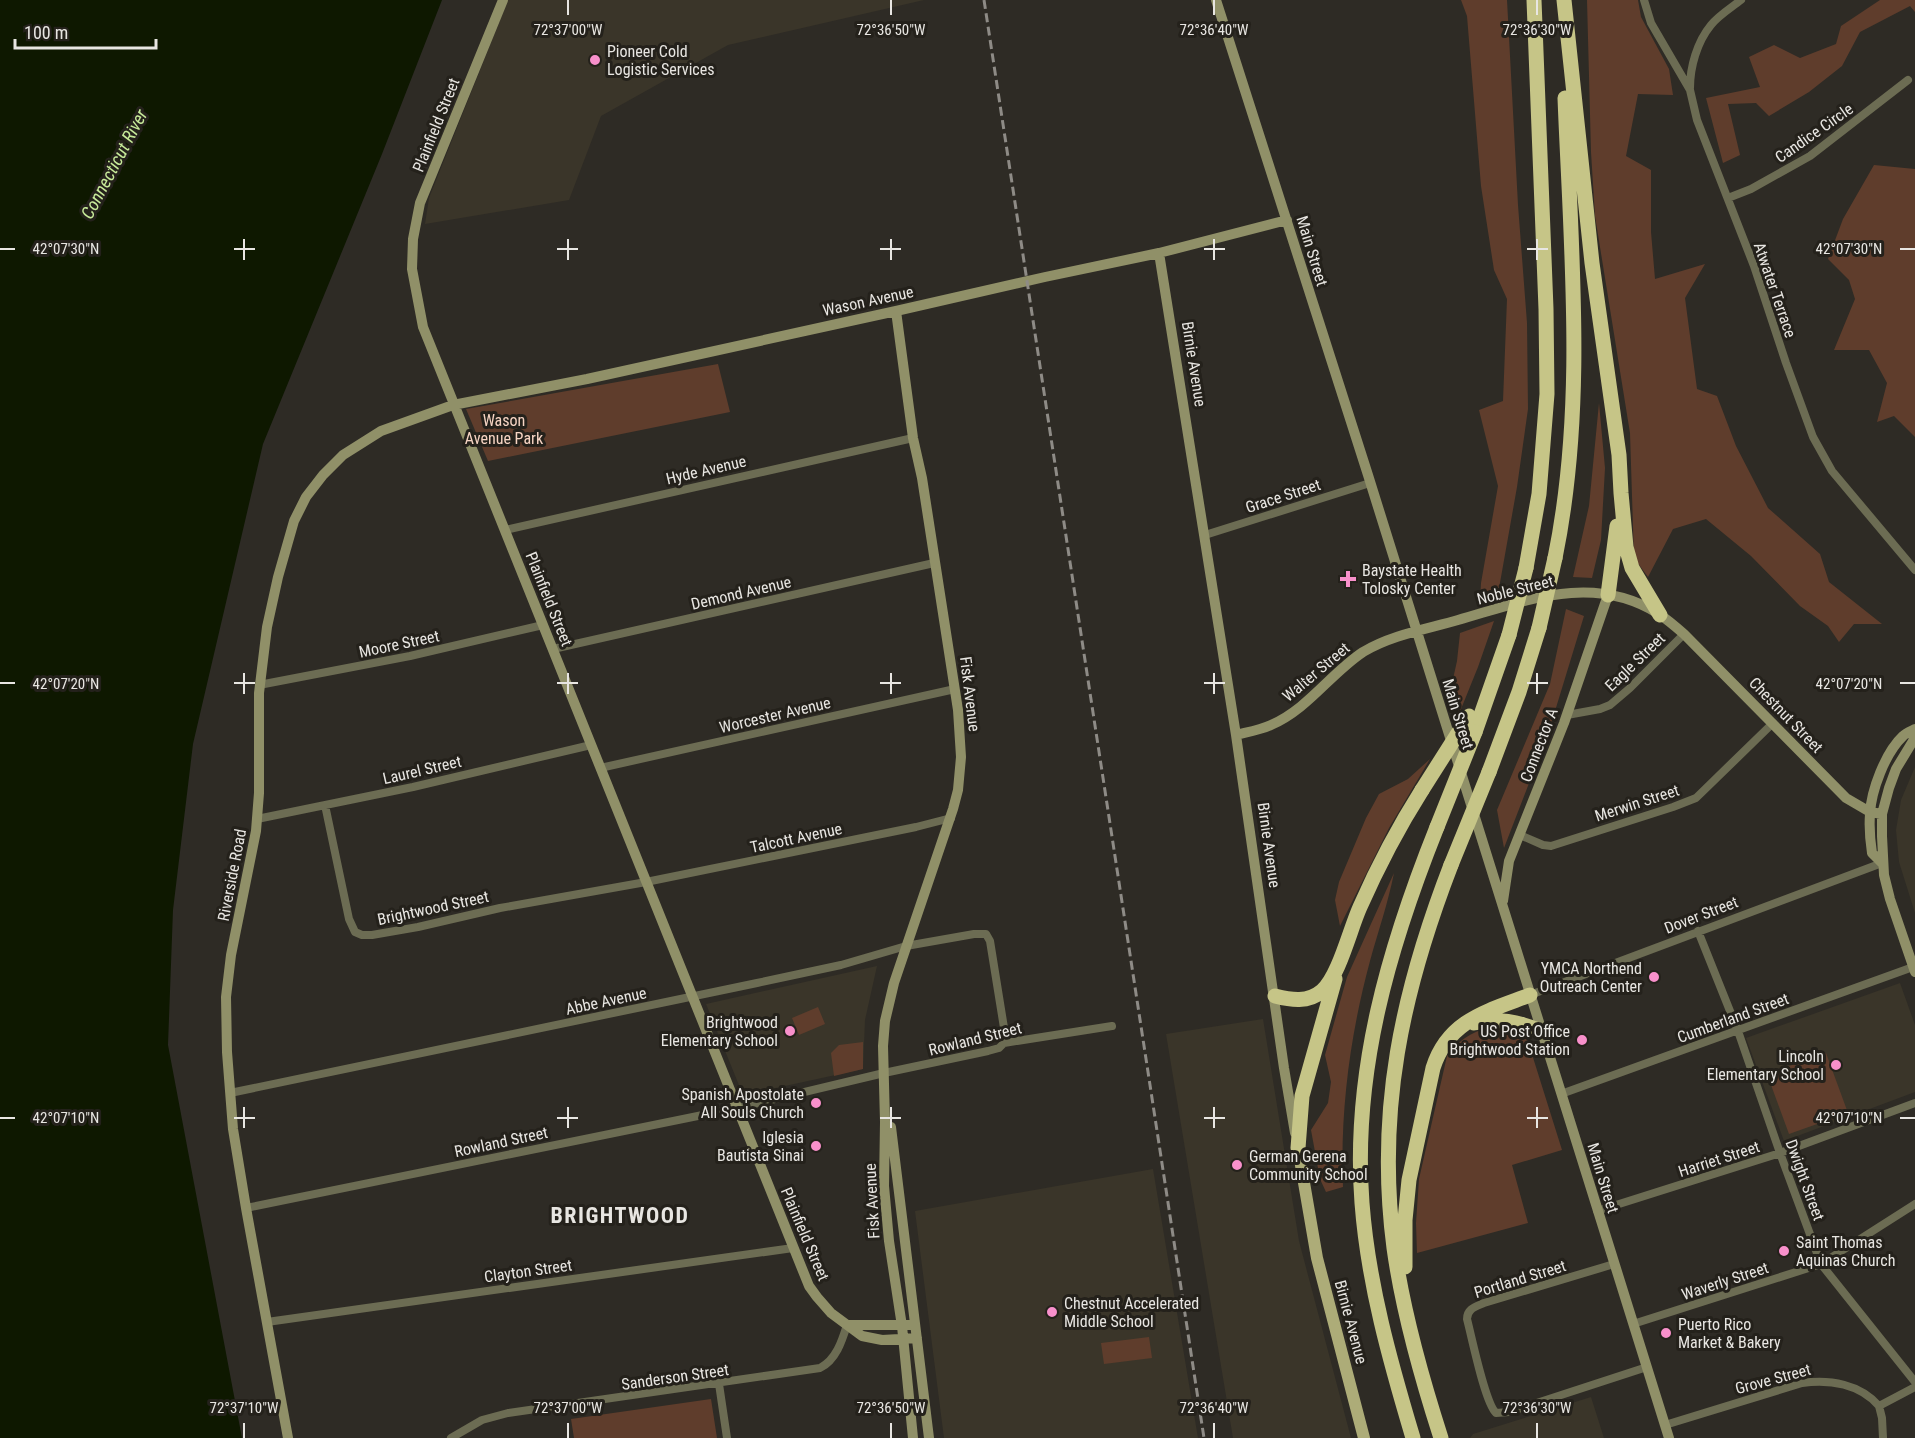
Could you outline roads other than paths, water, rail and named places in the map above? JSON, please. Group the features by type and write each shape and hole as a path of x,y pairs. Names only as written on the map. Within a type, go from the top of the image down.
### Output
{"highway":[{"path":"1413,1438 1389,1354 1368,1253 1361,1182 1362,1116 1370,1047 1385,978 1404,913 1502,658 1526,568 1540,486 1547,394 1546,309 1534,0"},
{"path":"1562,0 1592,263 1619,455 1620,493 1626,547 1632,568 1660,615"},
{"path":"1441,1438 1423,1380 1394,1248 1389,1199 1388,1148 1392,1081 1412,981 1432,916 1519,692 1539,628 1555,558 1569,469 1574,377 1562,0"},
{"path":"1608,595 1620,493"},
{"path":"1275,996 1302,1000 1312,997 1323,990 1331,979 1352,925 1389,846 1502,658"},
{"path":"1298,1148 1302,1096 1334,980 1352,925"},
{"path":"1407,1315 1405,1220 1411,1167 1435,1060 1445,1041 1465,1023 1492,1009 1530,995"},
{"path":"1465,1023 1502,1020 1541,1031"}],"main road":[{"name":"Birnie Avenue","path":"1298,1148 1317,1258 1364,1438"}],"street":[{"name":"Plainfield Street","path":"503,0 420,203 413,239 412,269 423,327 793,1248 813,1292 831,1313 855,1333 872,1339 917,1338"},
{"name":"Main Street","path":"1216,0 1669,1438"},
{"name":"Atwater Terrace","path":"1644,0 1651,23 1690,90 1697,120 1754,266 1813,437 1832,471 1915,570"},
{"path":"1690,90 1690,73 1704,36 1711,24 1741,0"},
{"name":"Candice Circle","path":"1728,198 1751,189 1810,156 1908,80"},
{"name":"Wason Avenue","path":"453,405 587,379 896,312 1159,253 1287,220"},
{"name":"Birnie Avenue","path":"1159,253 1205,535 1284,1068 1298,1148"},
{"name":"Fisk Avenue","path":"896,312 913,438 922,478 955,689 961,758 958,790 951,818 887,1008 883,1046 884,1186 889,1240 902,1326"},
{"name":"Riverside Road","path":"288,1438 233,1129 226,1020 227,986 233,946 254,847 257,819 259,685 263,651 290,531 306,497 323,475 348,452 381,431 453,405"},
{"name":"Hyde Avenue","path":"505,530 913,438"},
{"name":"Grace Street","path":"1205,535 1370,483"},
{"name":"Demond Avenue","path":"553,649 934,563"},
{"name":"Noble Street","path":"1416,632 1548,595 1582,592 1608,595 1637,603 1660,615 1684,634"},
{"name":"Connector A","path":"1502,907 1508,867 1567,715 1608,595"},
{"name":"Moore Street","path":"259,685 410,656 543,625"},
{"name":"Walter Street","path":"1236,735 1259,730 1279,721 1298,709 1366,651 1416,632"},
{"name":"Eagle Street","path":"1567,715 1610,705 1684,634"},
{"name":"Chestnut Street","path":"1684,634 1846,798 1870,812 1882,814"},
{"name":"Worcester Avenue","path":"600,768 955,689"},
{"name":"Merwin Street","path":"1520,835 1534,842 1551,846 1696,798 1773,723"},
{"path":"1882,863 1872,853 1870,812 1875,786 1889,755 1903,736 1915,729"},
{"path":"1914,970 1890,899 1882,863 1884,850 1882,814 1896,769 1915,735"},
{"name":"Laurel Street","path":"257,819 413,787 591,744"},
{"name":"Brightwood Street","path":"325,805 348,915 353,928 359,934 372,935 500,908 646,882"},
{"name":"Talcott Avenue","path":"646,882 951,818"},
{"name":"Dover Street","path":"1530,995 1882,863"},
{"name":"Dwight Street","path":"1698,931 1738,1031 1821,1264 1915,1382"},
{"name":"Abbe Avenue","path":"230,1093 692,997 841,965 906,946 974,934 986,934 990,941 997,974 1005,1034 1004,1043"},
{"name":"Cumberland Street","path":"1561,1094 1914,970"},
{"name":"Rowland Street","path":"246,1208 737,1108 988,1051 999,1048 1004,1043 1112,1026"},
{"name":"Fisk Avenue","path":"884,1073 915,1325"},
{"name":"Harriet Street","path":"1597,1211 1780,1153 1915,1103"},
{"name":"Waverly Street","path":"1633,1324 1821,1264 1915,1204"},
{"name":"Clayton Street","path":"267,1322 793,1248"},
{"name":"Portland Street","path":"1614,1264 1484,1303 1471,1309 1467,1314 1467,1319 1491,1409 1496,1413 1509,1412 1647,1367"},
{"path":"847,1325 915,1325 929,1438"},
{"name":"Sanderson Street","path":"451,1438 476,1423 508,1413 820,1368 827,1364 834,1355 847,1325"},
{"path":"902,1326 914,1438"},
{"name":"Grove Street","path":"1665,1425 1817,1380 1833,1381 1854,1389 1868,1396 1879,1406"},
{"path":"719,1384 727,1438"},
{"path":"1883,1438 1879,1406 1915,1387"}],"water":[{"name":"Connecticut River","path":"0,0 442,0 382,154 263,444 193,744 173,910 168,1045 242,1438 0,1438"}],"railway":[{"path":"984,0 1204,1438"}],"place":[{"name":"Pioneer Cold Logistic Services","path":"595,60"},
{"name":"Baystate Health Tolosky Center","path":"1348,579"},
{"name":"YMCA Northend Outreach Center","path":"1654,977"},
{"name":"Brightwood Elementary School","path":"790,1031"},
{"name":"US Post Office Brightwood Station","path":"1582,1040"},
{"name":"Lincoln Elementary School","path":"1836,1065"},
{"name":"Spanish Apostolate All Souls Church","path":"816,1103"},
{"name":"Iglesia Bautista Sinai","path":"816,1146"},
{"name":"German Gerena Community School","path":"1237,1165"},
{"name":"Saint Thomas Aquinas Church","path":"1784,1251"},
{"name":"Chestnut Accelerated Middle School","path":"1052,1312"},
{"name":"Puerto Rico Market & Bakery","path":"1666,1333"}],"district":[{"name":"BRIGHTWOOD","path":"620,1215"}],"park label":[{"name":"Wason Avenue Park","path":"504,429"}]}
